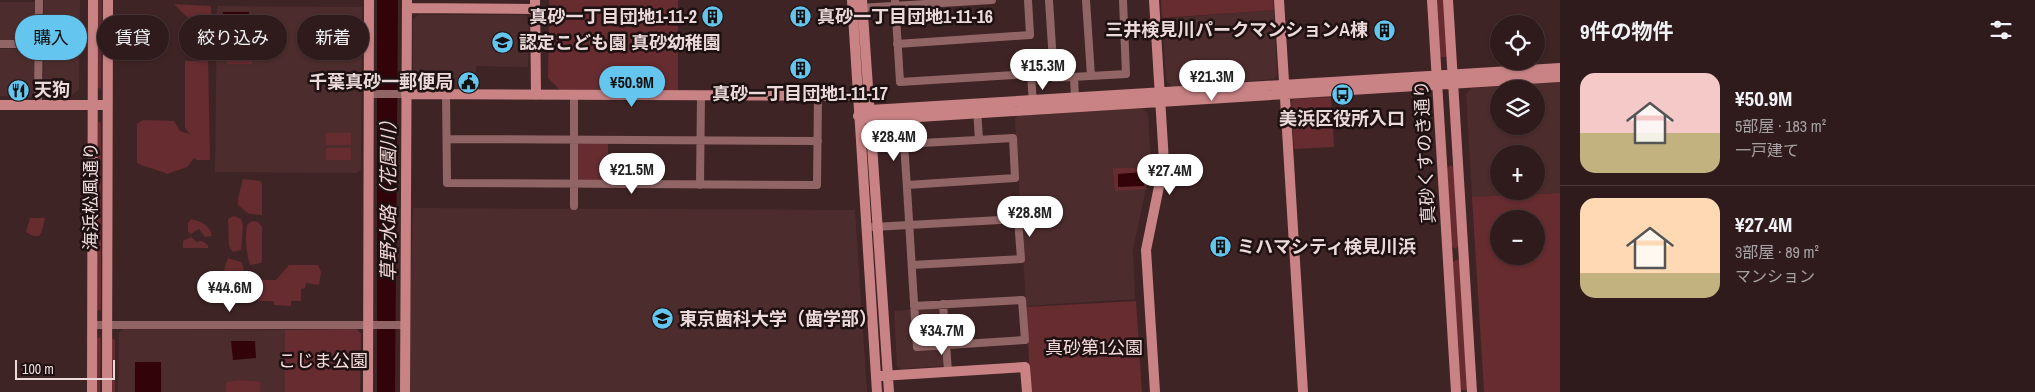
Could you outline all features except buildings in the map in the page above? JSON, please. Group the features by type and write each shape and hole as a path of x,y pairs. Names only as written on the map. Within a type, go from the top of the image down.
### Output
{"street":[{"path":"39,0 39,15"},
{"name":"海浜松風通り","path":"92,392 93,0"},
{"name":"海浜松風通り","path":"106,392 108,0"},
{"path":"368,392 370,0"},
{"path":"857,4 992,0"},
{"path":"898,44 1030,35 1028,0"},
{"path":"1049,0 1054,78 1126,74 1128,72 1123,0"},
{"path":"1086,0 1091,76"},
{"path":"1154,0 1163,173 1146,250 1155,392"},
{"path":"1279,0 1303,392"},
{"name":"真砂くすのき通り","path":"1432,0 1456,392"},
{"name":"真砂くすのき通り","path":"1448,0 1472,392"},
{"path":"895,3 900,82 1031,74 1033,105"},
{"path":"405,392 407,4 535,5 536,95"},
{"path":"857,4 858,116 877,392"},
{"path":"857,4 870,115 889,392"},
{"path":"0,44 15,44"},
{"path":"38,105 39,60"},
{"path":"858,116 1453,79 1560,68"},
{"path":"1074,77 1075,98"},
{"path":"1453,79 1560,77"},
{"path":"369,94 857,96"},
{"path":"446,94 447,183 700,185 817,185 818,96"},
{"path":"574,95 574,206"},
{"path":"700,185 701,95"},
{"path":"857,96 870,115"},
{"path":"1033,105 1075,98 1160,97"},
{"path":"0,105 107,105"},
{"path":"977,108 979,140"},
{"path":"907,185 1016,178 1013,138 904,144 907,185 910,225 914,306 917,347 1025,340 1022,300 914,306"},
{"path":"447,139 818,141"},
{"path":"866,228 1018,219 1021,259 912,265"},
{"path":"1448,256 1463,254"},
{"path":"943,304 948,372"},
{"path":"92,325 406,325"},
{"path":"876,376 1025,367 1027,392"}],"shaded area":[{"path":"44,0 80,0 80,15 44,15"},
{"path":"0,2 35,2 35,15 15,15 15,40 0,40"},
{"path":"217,6 362,7 362,15 297,15 297,60 362,60 361,169 357,173 215,172 216,60 287,60 287,15 217,15"},
{"path":"1274,10 1277,75 1274,79 1172,87 1166,80 1162,19"},
{"path":"418,15 525,15 529,20 528,67 476,66 475,91 418,91 413,86 413,19"},
{"path":"0,49 15,49 15,60 34,60 34,93 31,97 0,96"},
{"path":"43,60 79,60 79,89 70,97 47,97 43,94"},
{"path":"1560,82 1560,193 1545,194 1545,145 1490,145 1490,196 1472,197 1466,94 1472,88 1490,87 1490,135 1545,135 1545,83"},
{"path":"1142,108 1148,114 1151,164 1133,250 1135,299 1026,306 1015,118 1017,116"},
{"path":"413,208 855,210 867,392 410,392"},
{"path":"938,307 940,309 944,364 941,366 901,369 897,366 894,311"},
{"path":"123,329 285,330 285,392 118,392 119,333"}],"green space":[{"path":"97,0 102,0 102,15 97,15"},
{"path":"549,0 678,0 678,91 560,90 548,78"},
{"path":"1161,0 1273,0 1274,10 1162,18"},
{"path":"1436,0 1444,0 1448,57 1440,57"},
{"path":"174,4 211,6 211,15 185,15"},
{"path":"97,60 101,60 101,87 100,89 97,87"},
{"path":"208,60 210,160 197,160 194,158 187,167 167,174 137,163 137,124 143,120 174,121 180,131 189,134 193,138 185,128 185,61"},
{"path":"227,60 252,60 252,64 227,64"},
{"path":"1331,97 1334,147 1294,149 1291,102 1294,99"},
{"path":"98,121 101,123 101,309 98,311 97,309"},
{"path":"326,133 351,133 351,145 326,145"},
{"path":"579,143 608,143 608,181 580,181 577,179 577,146"},
{"path":"326,148 351,148 351,160 326,160"},
{"path":"1451,165 1454,168 1459,245 1456,249 1451,246 1447,168"},
{"path":"1113,168 1150,168 1146,189 1115,191"},
{"path":"243,179 260,181 262,183 262,215 249,214 238,205"},
{"path":"1560,193 1560,392 1484,392 1472,197 1490,196 1490,200 1545,200 1545,194"},
{"path":"234,216 241,219 243,225 241,250 233,252 229,246 228,219"},
{"path":"30,218 45,218 39,236 33,236 26,232"},
{"path":"191,219 210,229 212,236 205,237 199,229 191,234 188,231 188,223"},
{"path":"252,221 258,222 262,227 262,261 261,263 250,265 246,235 247,225"},
{"path":"191,237 197,242 202,241 208,245 208,248 183,248 183,241"},
{"path":"228,258 241,262 244,270 240,277 229,280 223,273"},
{"path":"1458,259 1460,262 1468,390 1460,390 1453,262"},
{"path":"289,265 318,265 321,272 319,285 306,283 305,288 301,289 301,301 291,301 291,306 274,305 274,301 258,301 259,287 262,280 276,280"},
{"name":"真砂第1公園","path":"1136,301 1142,392 1031,392 1026,307"},
{"name":"こじま公園","path":"357,329 361,334 360,392 285,392 285,330"},
{"path":"101,338 100,392 96,392 96,339"},
{"path":"112,339 115,340 115,392 111,392"},
{"path":"241,380 261,382 260,392 226,392 226,382"}],"water":[{"name":"草野水路（花園川）","path":"377,0 398,0 395,392 377,392"},
{"path":"223,12 249,12 249,15 223,15"},
{"path":"1143,172 1144,186 1118,187 1118,174"},
{"path":"231,341 255,341 256,358 233,360"},
{"path":"135,362 161,362 161,392 135,392"}],"place":[{"name":"真砂一丁目団地1-11-2","path":"713,17"},
{"name":"真砂一丁目団地1-11-16","path":"801,17"},
{"name":"三井検見川パークマンションA棟","path":"1384,30"},
{"name":"認定こども園 真砂幼稚園","path":"503,43"},
{"name":"真砂一丁目団地1-11-17","path":"800,69"},
{"name":"千葉真砂一郵便局","path":"469,82"},
{"name":"天狗","path":"18,90"},
{"name":"美浜区役所入口","path":"1342,94"},
{"name":"ミハマシティ検見川浜","path":"1221,247"},
{"name":"東京歯科大学（歯学部）","path":"663,319"}]}
